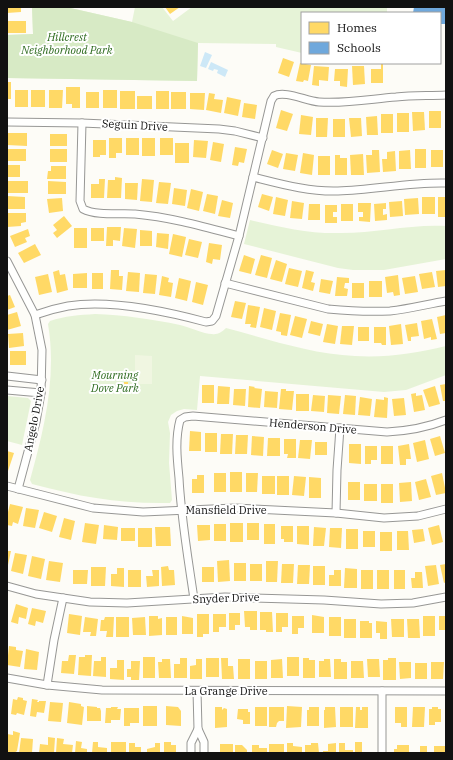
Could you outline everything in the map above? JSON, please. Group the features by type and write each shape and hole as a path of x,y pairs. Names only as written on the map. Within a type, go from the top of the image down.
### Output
{"street":[{"path":"35,314 68,306 93,304 147,309 206,322 212,321 216,316 274,96 283,94 317,102 330,102 356,101 399,96 446,95"},
{"name":"Seguin Drive","path":"7,122 82,122 218,129 235,131 263,138"},
{"path":"82,122 80,201 83,209 91,212 135,214 159,217 238,236"},
{"path":"253,177 307,189 337,191 430,182 446,183"},
{"name":"Angelo Drive","path":"7,261 35,314 42,350 41,393 36,422 18,489"},
{"path":"225,283 328,309 344,311 392,311 446,301"},
{"path":"7,376 42,380"},
{"path":"7,390 41,393"},
{"name":"Henderson Drive","path":"181,510 176,446 180,420 185,417 193,416 340,428 399,431 437,424 446,420"},
{"path":"336,513 340,428"},
{"name":"Mansfield Drive","path":"7,486 93,508 143,512 235,508 336,513 384,518 418,516 446,509"},
{"path":"181,510 194,599"},
{"name":"Snyder Drive","path":"7,586 36,594 90,602 127,603 225,597 269,597 381,604 413,603 446,597"},
{"path":"47,685 54,640 63,598"},
{"name":"La Grange Drive","path":"7,678 47,685 102,690 446,691"},
{"path":"197,691 198,729 204,742 204,753"},
{"path":"382,691 382,753"},
{"path":"191,753 191,743 198,729"}],"green space":[{"name":"Hillcrest Neighborhood Park","path":"32,7 66,7 132,22 135,7 162,7 173,21 192,7 387,7 387,12 301,12 301,53 276,47 276,44 198,43 197,81 7,78 7,35 33,34"},
{"name":"Hillcrest Neighborhood Park","path":"32,7 66,7 132,22 198,43 197,81 7,78 7,35 33,34"},
{"path":"250,220 295,230 329,233 354,233 420,226 446,226 446,259 384,270 353,270 338,268 244,244"},
{"name":"Mourning Dove Park","path":"95,314 127,316 159,321 180,325 209,334 218,334 226,328 306,349 339,355 390,356 446,346 446,375 406,390 384,392 200,376 197,410 184,409 177,411 171,415 168,422 170,433 169,463 172,500 170,503 100,499 67,493 32,484 30,480 48,403 51,364 48,324 50,321 61,318"},
{"path":"135,355 152,356 152,384 135,384"},
{"path":"7,396 28,398 31,401 22,445 7,441"}],"water":[{"path":"205,52 212,55 206,68 200,66"},
{"path":"211,62 228,70 225,77 217,73 218,70 214,69 213,71 208,69"}],"building: Homes":[{"path":"7,7 21,7 21,12 7,13"},
{"path":"165,7 180,7 170,14"},
{"path":"7,21 26,21 26,33 7,33"},
{"path":"283,58 294,62 289,77 278,73"},
{"path":"300,63 311,65 308,81 296,81"},
{"path":"381,64 383,64 383,83 371,83 371,69 381,69"},
{"path":"314,66 329,67 328,81 319,80 319,86 312,85"},
{"path":"352,66 364,66 365,84 353,85"},
{"path":"335,69 348,69 347,87 340,86 340,81 334,81"},
{"path":"7,82 11,82 11,99 7,99"},
{"path":"66,87 80,87 80,108 72,108 72,104 66,104"},
{"path":"15,90 28,90 28,107 15,107"},
{"path":"31,90 45,90 45,107 31,107"},
{"path":"49,90 63,90 62,108 49,108"},
{"path":"103,90 117,90 117,108 103,108"},
{"path":"120,91 135,91 135,109 120,109"},
{"path":"156,91 169,91 169,109 156,109"},
{"path":"86,92 99,92 99,108 86,108"},
{"path":"171,92 186,92 186,109 171,109"},
{"path":"190,93 205,93 204,110 190,109"},
{"path":"209,93 215,94 214,99 223,100 221,113 206,110"},
{"path":"137,96 152,96 152,109 137,109"},
{"path":"227,97 241,100 238,116 224,113"},
{"path":"244,103 257,105 255,119 242,117"},
{"path":"281,110 293,114 287,131 276,128"},
{"path":"429,111 441,111 441,128 429,128"},
{"path":"412,112 424,112 425,130 413,131"},
{"path":"397,113 409,113 409,132 397,132"},
{"path":"381,114 393,114 393,133 381,133"},
{"path":"301,115 313,117 311,135 299,134"},
{"path":"377,116 378,135 367,135 366,117"},
{"path":"316,118 328,118 327,137 316,137"},
{"path":"349,118 361,118 362,136 351,137"},
{"path":"333,119 345,119 345,137 333,137"},
{"path":"7,133 27,133 27,146 7,145"},
{"path":"50,134 67,134 67,146 50,146"},
{"path":"109,138 122,138 122,153 116,153 116,158 109,158"},
{"path":"126,138 139,138 139,155 126,155"},
{"path":"142,138 155,138 155,156 142,156"},
{"path":"160,138 173,138 173,155 160,155"},
{"path":"93,140 106,140 106,155 93,157"},
{"path":"194,140 208,141 206,158 193,157"},
{"path":"213,142 224,144 221,162 210,160"},
{"path":"175,143 189,143 189,163 175,163"},
{"path":"235,147 247,149 244,163 239,162 238,166 232,165"},
{"path":"7,149 26,149 26,161 7,161"},
{"path":"50,149 67,149 67,162 50,162"},
{"path":"415,149 426,149 426,168 415,168"},
{"path":"272,150 283,154 278,168 267,164"},
{"path":"372,150 379,150 380,172 367,173 366,155 372,155"},
{"path":"410,150 411,169 399,169 399,151"},
{"path":"431,150 443,150 443,167 431,167"},
{"path":"395,151 396,171 383,172 382,159 387,159 387,152"},
{"path":"286,153 298,155 295,171 283,169"},
{"path":"303,153 314,155 312,175 300,173"},
{"path":"363,154 364,175 351,175 350,155"},
{"path":"335,155 340,155 340,158 347,158 347,175 335,175"},
{"path":"318,156 330,156 330,175 318,175"},
{"path":"7,165 20,165 20,177 7,177"},
{"path":"51,166 66,166 66,179 47,179 48,171 51,171"},
{"path":"115,177 122,178 121,198 107,198 108,180 115,180"},
{"path":"99,179 105,179 104,198 91,198 91,184 99,184"},
{"path":"142,179 154,180 152,202 140,201"},
{"path":"7,181 28,181 28,193 7,193"},
{"path":"48,181 66,182 66,194 48,194"},
{"path":"159,182 171,183 168,204 156,203"},
{"path":"125,183 138,183 137,200 125,199"},
{"path":"174,188 187,190 185,206 172,204"},
{"path":"191,189 203,192 199,211 187,208"},
{"path":"207,194 218,196 215,214 203,211"},
{"path":"262,194 273,197 269,211 258,207"},
{"path":"7,196 25,197 25,209 7,209"},
{"path":"276,197 288,200 285,216 273,214"},
{"path":"422,197 435,197 435,214 422,214"},
{"path":"438,197 446,197 446,217 438,217"},
{"path":"62,198 63,211 49,213 47,199"},
{"path":"418,198 419,214 405,215 404,199"},
{"path":"222,200 233,203 230,218 218,216"},
{"path":"292,201 304,203 302,219 290,218"},
{"path":"402,201 403,216 390,217 389,202"},
{"path":"358,203 371,203 370,222 359,221 359,217 363,217 363,212 358,212"},
{"path":"386,203 386,209 383,209 383,215 387,214 387,220 375,221 374,204"},
{"path":"309,204 320,204 320,220 308,220"},
{"path":"341,204 353,204 353,221 341,221"},
{"path":"325,205 337,205 337,212 333,212 333,217 337,217 337,223 325,223"},
{"path":"7,213 26,213 26,222 21,223 21,226 7,227"},
{"path":"64,216 72,226 57,238 53,233 57,230 53,225"},
{"path":"107,227 121,227 120,241 113,240 113,246 106,246"},
{"path":"74,228 87,228 87,248 74,248"},
{"path":"91,228 104,228 104,241 91,241"},
{"path":"124,228 137,229 135,248 122,246"},
{"path":"28,229 30,236 25,238 27,242 15,247 10,236"},
{"path":"140,230 152,231 152,246 140,246"},
{"path":"157,233 169,234 168,249 156,247"},
{"path":"173,234 186,237 182,257 169,254"},
{"path":"189,239 202,242 198,258 185,255"},
{"path":"209,243 222,245 220,260 213,259 212,264 206,262"},
{"path":"35,244 41,255 24,263 18,253"},
{"path":"244,255 255,259 251,274 239,271"},
{"path":"261,255 272,258 267,278 255,275"},
{"path":"276,260 287,264 282,282 270,279"},
{"path":"289,268 302,271 298,287 285,284"},
{"path":"59,270 60,275 65,274 68,290 57,293 53,272"},
{"path":"111,270 119,270 119,276 123,276 122,290 110,289"},
{"path":"306,270 314,272 311,282 315,283 313,291 302,288"},
{"path":"446,270 446,286 438,287 436,271"},
{"path":"128,272 140,273 139,292 126,291"},
{"path":"432,272 435,287 422,289 419,274"},
{"path":"87,273 87,288 73,288 73,274"},
{"path":"92,273 103,273 103,289 92,289"},
{"path":"48,274 52,292 39,295 35,277"},
{"path":"145,274 157,275 155,294 143,293"},
{"path":"398,275 400,295 394,296 393,292 387,293 385,277"},
{"path":"162,276 169,278 168,282 173,283 171,297 159,295"},
{"path":"415,276 418,292 405,294 402,278"},
{"path":"337,277 349,278 349,283 345,283 344,288 348,289 347,296 335,296"},
{"path":"179,278 191,281 187,301 175,298"},
{"path":"321,279 333,281 330,294 319,292"},
{"path":"369,281 382,281 382,297 369,297"},
{"path":"196,282 208,285 203,305 192,302"},
{"path":"352,283 364,283 364,298 352,298"},
{"path":"10,295 15,307 7,310 7,296"},
{"path":"235,301 246,303 242,319 231,317"},
{"path":"248,305 260,307 256,328 250,327 251,324 245,324"},
{"path":"264,308 276,311 272,330 260,327"},
{"path":"17,312 21,326 7,330 7,315"},
{"path":"280,313 291,315 287,336 281,335 281,332 276,331"},
{"path":"446,315 446,333 440,334 437,317"},
{"path":"295,316 307,319 302,338 290,335"},
{"path":"432,319 437,339 431,340 431,337 424,339 421,321"},
{"path":"311,321 323,324 320,336 308,333"},
{"path":"417,323 419,336 411,337 411,341 408,341 405,325"},
{"path":"327,324 338,326 335,344 323,342"},
{"path":"401,324 403,344 391,345 389,326"},
{"path":"342,326 354,326 352,345 340,344"},
{"path":"358,327 369,327 369,341 358,341"},
{"path":"374,327 386,327 386,345 374,343"},
{"path":"23,333 24,346 9,348 8,334"},
{"path":"10,351 26,351 26,365 10,365"},
{"path":"124,382 128,382 128,384 130,384 130,388 128,388 128,390 121,388"},
{"path":"446,384 446,401 443,401 440,385"},
{"path":"202,385 214,385 214,403 202,403"},
{"path":"218,386 230,387 229,404 217,404"},
{"path":"249,386 262,389 260,408 248,407"},
{"path":"435,386 440,404 429,407 423,390"},
{"path":"234,389 246,389 245,406 233,405"},
{"path":"281,389 286,389 286,391 294,391 292,410 279,409"},
{"path":"265,391 278,392 277,408 264,407"},
{"path":"416,393 416,396 422,395 425,410 414,412 411,394"},
{"path":"296,394 309,394 309,411 296,411"},
{"path":"313,395 325,396 324,412 311,411"},
{"path":"328,395 341,396 339,414 327,413"},
{"path":"345,395 356,396 355,415 343,414"},
{"path":"360,397 372,399 370,416 358,415"},
{"path":"384,397 388,398 387,418 374,417 376,399 384,400"},
{"path":"404,398 406,415 394,416 392,399"},
{"path":"190,431 201,432 201,451 189,451"},
{"path":"205,433 217,433 217,452 205,452"},
{"path":"221,434 233,434 232,454 220,454"},
{"path":"236,435 248,435 247,454 235,454"},
{"path":"252,436 264,437 263,456 251,455"},
{"path":"440,436 445,453 435,456 430,439"},
{"path":"268,438 280,438 280,456 267,456"},
{"path":"284,439 296,439 296,458 287,458 288,454 284,454"},
{"path":"300,440 312,440 310,459 298,458"},
{"path":"425,440 429,459 417,462 413,443"},
{"path":"315,442 327,442 327,455 315,455"},
{"path":"349,444 361,444 361,464 349,463"},
{"path":"409,444 411,459 406,459 406,465 400,465 398,446"},
{"path":"365,446 377,446 377,460 371,460 371,464 365,464"},
{"path":"381,446 393,446 393,464 381,464"},
{"path":"7,451 14,453 7,474"},
{"path":"230,472 242,472 242,492 230,492"},
{"path":"214,473 226,473 226,492 214,492"},
{"path":"246,473 258,473 257,492 246,492"},
{"path":"442,473 446,493 436,495 431,476"},
{"path":"197,475 204,475 204,493 192,493 192,479 197,479"},
{"path":"262,476 275,476 275,494 262,494"},
{"path":"277,476 289,476 289,495 277,495"},
{"path":"294,476 306,477 304,496 292,495"},
{"path":"309,477 321,478 321,498 309,498"},
{"path":"426,479 431,497 419,500 415,482"},
{"path":"348,482 360,482 360,500 348,500"},
{"path":"411,482 412,501 400,502 399,483"},
{"path":"364,484 377,484 377,501 364,501"},
{"path":"381,484 393,484 393,503 381,503"},
{"path":"10,504 23,507 18,524 13,522 12,526 7,525 7,516"},
{"path":"26,508 39,510 35,528 23,526"},
{"path":"44,512 57,516 52,532 39,528"},
{"path":"64,518 75,521 71,540 59,537"},
{"path":"85,523 99,525 96,544 82,542"},
{"path":"230,523 243,523 243,542 230,542"},
{"path":"247,523 259,523 259,540 247,540"},
{"path":"214,524 226,524 226,541 214,541"},
{"path":"264,524 275,524 275,544 264,544"},
{"path":"104,525 118,527 117,540 103,539"},
{"path":"197,525 210,525 210,540 198,541"},
{"path":"439,525 443,542 432,545 428,528"},
{"path":"281,526 293,526 293,542 284,542 284,539 281,539"},
{"path":"297,526 309,526 309,545 297,544"},
{"path":"155,527 170,527 171,546 156,546"},
{"path":"314,527 326,528 324,546 313,546"},
{"path":"121,528 135,528 135,541 121,541"},
{"path":"138,528 152,528 152,547 138,547"},
{"path":"330,528 342,528 341,548 329,547"},
{"path":"346,529 358,529 358,549 346,549"},
{"path":"423,529 425,541 414,543 412,530"},
{"path":"363,531 375,531 375,547 363,547"},
{"path":"397,531 408,531 409,550 397,550"},
{"path":"380,532 392,532 392,551 380,551"},
{"path":"7,551 11,551 8,565 7,565"},
{"path":"15,553 27,555 23,574 11,571"},
{"path":"32,556 45,559 41,579 28,576"},
{"path":"229,560 230,581 218,582 217,561"},
{"path":"49,561 63,563 60,582 46,580"},
{"path":"266,561 278,561 277,582 266,582"},
{"path":"234,563 246,563 246,581 234,581"},
{"path":"250,564 262,564 262,581 250,581"},
{"path":"282,564 294,564 293,583 281,583"},
{"path":"446,564 446,582 444,583 440,565"},
{"path":"298,565 310,565 309,584 297,584"},
{"path":"436,565 439,584 428,586 425,566"},
{"path":"168,566 169,570 174,570 175,585 162,586 161,567"},
{"path":"313,566 325,566 325,585 313,585"},
{"path":"91,567 106,567 105,586 91,586"},
{"path":"202,567 214,567 214,582 202,582"},
{"path":"117,568 124,568 124,587 111,586 111,574 117,574"},
{"path":"345,568 357,569 357,588 344,588"},
{"path":"73,570 88,570 87,584 73,584"},
{"path":"128,570 141,570 141,587 128,587"},
{"path":"152,570 159,570 159,586 147,587 146,576 153,576"},
{"path":"334,570 341,570 341,586 329,586 329,575 334,575"},
{"path":"361,570 373,570 373,589 361,589"},
{"path":"377,570 389,570 389,589 377,589"},
{"path":"394,570 405,570 405,589 394,589"},
{"path":"415,572 422,572 423,588 412,588 411,578 415,578"},
{"path":"16,604 28,608 26,619 19,617 18,624 11,622"},
{"path":"32,608 46,611 43,623 36,621 35,626 28,624"},
{"path":"244,611 257,611 257,630 250,630 250,627 245,627"},
{"path":"260,612 272,612 273,632 260,630"},
{"path":"229,613 240,613 240,625 235,625 235,630 229,630"},
{"path":"276,613 288,613 288,627 282,627 282,632 276,632"},
{"path":"69,614 82,616 80,635 67,633"},
{"path":"197,614 209,614 209,634 203,634 203,637 197,637"},
{"path":"213,614 226,614 226,627 219,627 219,632 213,632"},
{"path":"312,615 324,617 324,633 312,633"},
{"path":"149,616 158,616 158,619 162,618 162,635 149,636"},
{"path":"182,616 193,618 193,634 182,634"},
{"path":"292,616 304,616 304,628 298,628 298,634 292,634"},
{"path":"423,616 435,616 435,636 423,636"},
{"path":"439,616 446,616 446,630 439,630"},
{"path":"85,617 98,619 96,636 90,636 91,632 83,632"},
{"path":"105,617 114,617 113,637 106,637 107,631 100,631 101,620 104,620"},
{"path":"116,617 129,617 129,637 116,637"},
{"path":"145,617 146,635 133,635 132,618"},
{"path":"166,617 177,617 177,635 166,635"},
{"path":"329,617 341,617 341,636 329,636"},
{"path":"344,619 356,619 356,638 344,638"},
{"path":"391,619 404,619 404,637 392,637"},
{"path":"407,619 419,619 420,638 408,638"},
{"path":"360,621 369,621 369,623 372,623 372,638 360,638"},
{"path":"376,621 387,622 387,639 380,639 380,633 376,633"},
{"path":"9,646 16,647 16,650 23,651 20,667 7,665"},
{"path":"26,649 39,652 37,670 24,669"},
{"path":"69,655 76,655 74,674 61,673 62,661 68,661"},
{"path":"85,655 92,655 91,676 78,675 79,657 85,657"},
{"path":"101,657 106,657 106,677 93,676 94,661 101,661"},
{"path":"143,657 155,657 155,678 143,678"},
{"path":"287,657 299,657 299,676 287,676"},
{"path":"180,658 187,658 187,678 174,678 174,664 180,664"},
{"path":"206,658 219,658 219,677 206,677"},
{"path":"221,658 228,658 228,666 233,666 234,679 222,679"},
{"path":"303,658 315,660 315,678 303,678"},
{"path":"388,658 396,658 396,680 383,680 383,660 388,660"},
{"path":"162,659 170,659 171,678 159,678 158,662 162,662"},
{"path":"196,659 202,659 202,679 190,679 190,666 196,665"},
{"path":"238,659 250,659 250,679 238,679"},
{"path":"282,659 283,678 271,678 271,660"},
{"path":"324,659 330,659 331,677 319,677 319,661 324,661"},
{"path":"334,659 341,659 341,662 347,662 347,679 334,679"},
{"path":"367,659 379,659 380,677 368,677"},
{"path":"117,660 124,660 124,680 110,679 110,668 117,668"},
{"path":"131,661 140,661 139,680 131,680 131,677 127,677 127,669 131,669"},
{"path":"255,661 267,661 267,679 255,679"},
{"path":"351,661 363,661 364,678 351,678"},
{"path":"399,662 411,662 411,678 400,679"},
{"path":"431,662 444,662 443,679 431,679"},
{"path":"415,663 427,663 427,679 415,679"},
{"path":"18,697 27,701 24,715 17,713 16,715 11,714 13,699 17,700"},
{"path":"32,699 38,700 37,702 46,701 44,713 37,712 36,717 30,716"},
{"path":"50,702 63,703 61,722 48,721"},
{"path":"69,702 81,704 81,706 84,707 82,725 67,723"},
{"path":"87,706 100,708 101,721 87,721"},
{"path":"143,706 157,706 157,726 143,726"},
{"path":"166,706 178,707 181,711 181,726 166,725"},
{"path":"287,706 302,707 301,727 286,728"},
{"path":"118,707 117,709 121,709 120,720 111,720 111,723 105,723 106,708"},
{"path":"215,707 222,707 222,710 224,708 227,709 227,727 215,728"},
{"path":"255,707 267,707 267,726 255,726"},
{"path":"269,707 284,707 284,721 279,721 276,727 269,727"},
{"path":"309,707 319,707 319,726 307,726 307,710 309,710"},
{"path":"325,707 335,707 336,727 324,728"},
{"path":"340,707 353,707 353,727 340,727"},
{"path":"356,707 360,707 360,710 362,710 362,707 368,707 368,728 355,728"},
{"path":"395,707 407,707 407,727 401,727 401,723 395,723"},
{"path":"413,707 425,707 424,727 412,727"},
{"path":"432,707 438,707 438,709 441,709 441,722 435,722 435,725 429,725 429,709 432,709"},
{"path":"124,708 139,708 139,723 130,723 130,726 124,726"},
{"path":"238,709 248,709 248,712 250,712 250,724 243,724 243,720 237,719"},
{"path":"13,731 20,733 17,751 14,753 7,753 7,734 13,735"},
{"path":"48,737 55,738 54,753 39,753 40,744 48,745"},
{"path":"21,738 33,739 32,753 19,753"},
{"path":"57,738 64,739 63,744 73,745 72,753 56,753"},
{"path":"76,741 82,742 81,748 87,749 87,753 75,753"},
{"path":"93,742 98,742 98,747 107,748 107,753 92,753"},
{"path":"111,742 126,742 126,753 111,753"},
{"path":"164,742 171,742 171,745 176,745 176,753 164,753"},
{"path":"355,742 362,742 362,753 355,753"},
{"path":"129,743 135,743 135,747 141,747 141,753 129,753"},
{"path":"155,743 160,743 160,753 147,753 147,749 155,747"},
{"path":"287,743 293,743 293,746 302,747 302,753 287,753"},
{"path":"311,743 318,743 319,753 305,753 305,745 311,745"},
{"path":"336,743 336,753 323,753 323,751 328,751 328,744"},
{"path":"339,743 345,743 345,750 353,750 353,753 339,753"},
{"path":"220,744 233,744 233,753 220,753"},
{"path":"269,744 284,744 284,753 269,753"},
{"path":"235,745 242,745 247,750 247,753 235,753"},
{"path":"252,745 259,745 259,748 267,748 267,753 252,753"},
{"path":"397,745 409,745 409,753 394,753 394,749 397,749"},
{"path":"420,746 427,746 427,753 420,753"},
{"path":"434,746 446,746 446,753 434,753"}],"building: Schools":[{"path":"414,7 446,7 446,24 441,24 441,12 413,12"}]}
